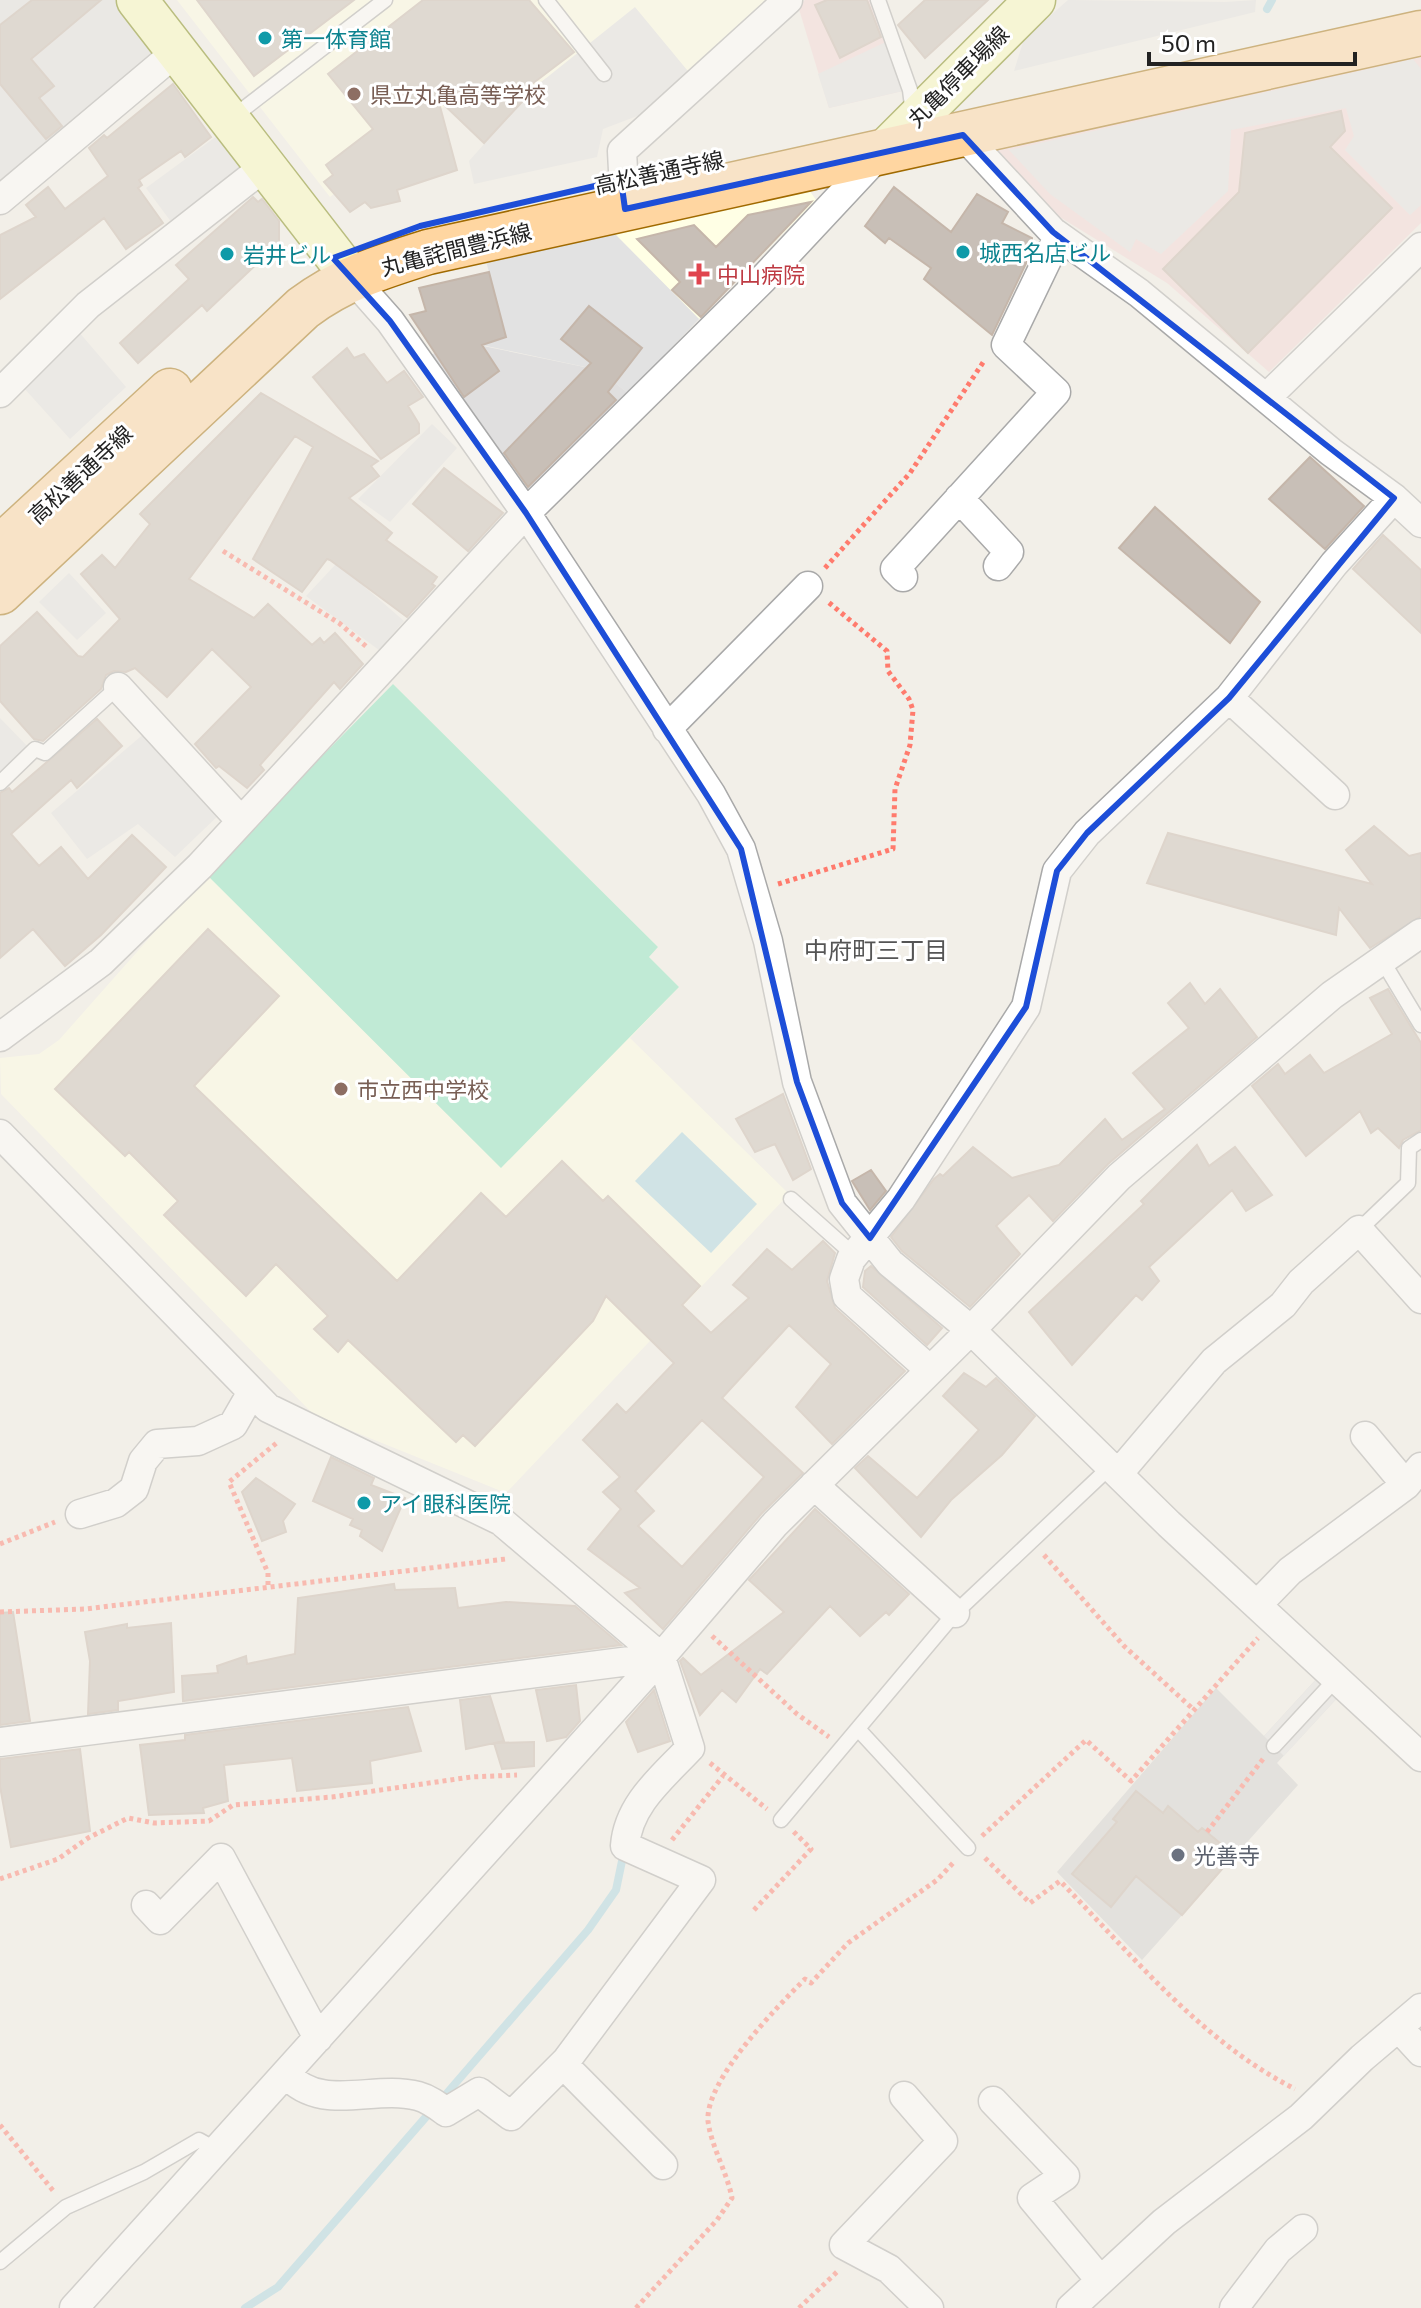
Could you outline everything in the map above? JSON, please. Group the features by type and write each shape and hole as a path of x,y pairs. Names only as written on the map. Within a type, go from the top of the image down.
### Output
{"main road":[{"name":"高松善通寺線","path":"623,194 915,118 1421,3"},
{"path":"882,153 1421,33"},
{"name":"丸亀詫間豊浜線","path":"0,592 342,268 428,252 623,194 882,153"},
{"name":"高松善通寺線","path":"0,548 268,300 307,271 342,268"}],"street":[{"path":"137,0 342,268 390,321 526,513 711,794 741,849 768,941 797,1082 842,1203 862,1247 890,1263 971,1330 1114,1470 1421,1757"},
{"path":"623,194 622,151 788,0"},
{"name":"丸亀停車場線","path":"882,153 1035,0"},
{"path":"0,200 176,52"},
{"path":"915,118 963,135 1058,237 1139,293 1421,523"},
{"path":"0,1037 101,962 241,821 526,513 763,279 882,153"},
{"path":"0,393 88,305 264,167"},
{"path":"903,577 895,569 1056,392 1006,345 1058,237"},
{"path":"1266,398 1421,247"},
{"path":"959,498 1009,552 998,566"},
{"path":"930,1370 847,1296 844,1279 862,1247 901,1199 1026,1007 1057,871 1087,833 1229,698 1334,564 1394,498"},
{"path":"667,729 808,586"},
{"path":"118,687 241,821"},
{"path":"1229,698 1335,795"},
{"path":"74,2308 661,1657 775,1524 971,1330 1119,1177 1319,1005 1421,933"},
{"path":"0,1134 11,1158 268,1408 501,1521 661,1657 690,1748 643,1798 626,1828 625,1846 701,1880 563,2064 511,2116 479,2092 438,2106 417,2095 317,2095 298,2088 286,2074"},
{"path":"1114,1470 1214,1361 1283,1305 1301,1282 1359,1230 1421,1299"},
{"path":"80,1514 116,1503 134,1489 143,1461 157,1444 198,1441 233,1425 252,1392"},
{"path":"1265,1613 1290,1571 1414,1476 1365,1436"},
{"path":"814,1485 955,1613"},
{"path":"0,1742 661,1657"},
{"path":"146,1905 160,1920 221,1858 318,2038"},
{"path":"1071,2308 1164,2222 1318,2101 1362,2058 1421,2008"},
{"path":"1399,2028 1421,2052"},
{"path":"563,2064 663,2165"},
{"path":"904,2096 943,2141 844,2245 889,2269 929,2308"},
{"path":"993,2101 1065,2176 1032,2198 1100,2280"},
{"path":"1234,2308 1278,2250 1303,2229"}],"lane":[{"path":"229,121 385,0"},
{"path":"546,0 604,74"},
{"path":"878,0 910,90 915,118"},
{"path":"0,783 35,749 45,753 118,687"},
{"path":"1382,960 1421,1025"},
{"path":"1359,1230 1408,1183 1409,1148 1421,1140"},
{"path":"791,1199 862,1247"},
{"path":"781,1820 955,1613 1031,1540 1114,1470"},
{"path":"1274,1746 1336,1679"},
{"path":"858,1729 970,1846"},
{"path":"0,2262 66,2207 144,2172 199,2140 217,2150"}],"path":[{"path":"753,891 893,849 895,789 910,745 913,710 909,699 888,671 887,651 808,586 910,473 994,347 1006,345"},
{"path":"223,551 339,623 386,664"},
{"path":"268,1585 268,1573 229,1482 278,1442 289,1418"},
{"path":"0,1544 80,1514"},
{"path":"1031,1540 1124,1646 1193,1709"},
{"path":"0,1612 85,1609 268,1585 505,1560 538,1552"},
{"path":"636,2308 717,2220 732,2198 708,2119 717,2090 743,2047 805,1979 811,1983 848,1943 937,1880 1086,1740 1131,1781 1193,1709 1265,1613"},
{"path":"694,1619 797,1714 842,1747"},
{"path":"1207,1832 1274,1746"},
{"path":"0,1879 58,1859 88,1838 128,1818 154,1823 209,1821 233,1805 332,1797 471,1777 557,1773"},
{"path":"656,1860 723,1776"},
{"path":"970,1846 1030,1903 1060,1881 1210,2034 1259,2071 1318,2101"},
{"path":"0,2125 66,2207"},
{"path":"799,2308 856,2251"}],"highlighted area":[{"path":"963,135 1053,232 1394,498 1229,698 1087,833 1057,871 1026,1007 870,1238 842,1203 797,1082 741,849 526,513 390,321 333,258 420,226 621,180 625,209"}],"shaded area":[{"path":"0,0 116,0 160,49 0,183"},
{"name":"県立丸亀高等学校","path":"177,0 769,0 653,110 546,78 535,87 504,59 330,197"},
{"path":"805,0 871,0 883,25 903,91 829,108 798,6"},
{"path":"1068,0 1256,0 1255,12 1014,71 1024,39"},
{"path":"635,7 692,76 653,110 603,129 597,157 474,184 469,161 535,87"},
{"path":"888,41 903,91 829,108 818,74"},
{"path":"1421,52 1421,223 1269,372 1167,283 1050,211 991,145"},
{"path":"1413,59 1421,69 1421,205 1410,215 1345,150 1354,136 1346,108 1231,130 1228,191 1161,254 1136,239 1130,252 1050,194 1009,150"},
{"path":"221,133 247,167 172,223 146,188"},
{"name":"中山病院","path":"807,187 816,200 699,319 613,232"},
{"path":"613,232 699,319 628,393 615,383 642,348 589,306 562,339 599,370 482,345 506,337 486,261"},
{"path":"78,331 126,387 70,439 23,387"},
{"path":"480,339 483,346 599,370 628,393 530,495 429,355"},
{"path":"432,424 457,448 390,522 358,499"},
{"path":"337,563 404,621 379,650 306,596"},
{"path":"69,573 106,613 77,640 39,602"},
{"name":"市立西中学校","path":"393,684 658,947 649,957 679,987 630,1038 789,1194 506,1493 315,1416 1,1094 0,1058 39,1054 59,1040 206,874"},
{"path":"0,718 30,749 0,777"},
{"path":"146,732 223,811 175,857 138,824 87,859 51,813"},
{"path":"1319,1676 1340,1695 1277,1763 1298,1785 1142,1960 1057,1872 1216,1688 1264,1736"},
{"path":"1319,1676 1340,1695 1284,1756 1264,1736"}],"green space":[{"path":"393,684 658,947 649,957 679,987 501,1168 206,874"}],"water":[{"path":"682,1132 757,1204 711,1253 635,1181"}],"building":[{"path":"32,0 101,0 31,59 54,86 39,98 62,126 46,139 0,84 0,25"},
{"name":"第一体育館","path":"197,0 354,0 254,76"},
{"path":"423,0 529,0 574,52 528,87 532,91 484,143 438,99 457,170 397,190 400,201 371,208 365,202 350,212 324,182 333,175 326,165 373,129 328,74"},
{"path":"827,0 867,0 881,37 840,58 815,5"},
{"path":"925,0 988,0 925,58 898,25"},
{"path":"173,84 211,137 185,157 181,151 139,180 142,185 138,188 163,223 126,249 104,218 0,299 0,235 36,217 26,205 48,187 65,209 108,176 89,148 104,135 107,138"},
{"path":"1341,111 1345,131 1330,147 1392,208 1248,353 1163,269 1239,192 1245,133"},
{"name":"城西名店ビル","path":"894,187 951,232 977,194 1008,212 1002,223 1032,238 1030,255 992,335 924,279 931,268 889,238 885,243 865,226"},
{"name":"岩井ビル","path":"253,197 258,202 262,199 279,221 279,243 207,311 202,305 138,363 120,343 189,279 176,265"},
{"name":"中山病院","path":"811,202 701,317 672,290 680,282 637,239 694,225 716,247 748,215"},
{"path":"489,272 506,337 482,345 499,371 464,397 410,315 426,311 419,288"},
{"path":"589,306 642,348 608,392 616,400 528,487 504,453 591,363 561,339"},
{"path":"347,348 354,358 364,354 387,383 404,371 423,397 408,406 419,424 419,433 381,459 313,377"},
{"path":"261,393 378,461 371,466 379,476 349,498 392,533 386,540 437,577 432,584 435,586 407,617 330,560 327,559 302,592 253,559 313,447 295,436 189,579 254,618 268,604 312,645 320,638 324,643 335,633 363,664 340,689 334,682 260,765 264,770 247,788 219,766 216,768 195,744 251,687 212,649 167,697 135,668 106,675 101,689 43,741 34,739 0,701 0,646 37,612 78,656 83,657 120,619 81,574 102,555 115,568 150,524 140,514"},
{"path":"1310,457 1364,506 1325,549 1269,499"},
{"path":"444,468 503,513 468,551 413,504"},
{"path":"1155,507 1260,602 1230,643 1119,548"},
{"path":"1383,535 1421,570 1421,633 1353,569"},
{"path":"97,719 122,746 77,788 71,780 11,834 39,866 61,847 88,879 132,835 166,867 101,935 65,966 33,929 0,958 0,793 9,788 12,792"},
{"path":"1374,826 1409,856 1421,853 1421,916 1370,948 1339,908 1336,935 1147,883 1168,833 1372,884 1346,850"},
{"path":"208,929 279,996 194,1086 397,1281 481,1193 506,1217 562,1161 603,1201 608,1196 700,1286 682,1305 711,1333 749,1298 733,1285 767,1249 792,1270 823,1241 835,1253 827,1281 835,1308 905,1371 832,1444 796,1407 831,1364 789,1325 722,1398 803,1473 762,1513 663,1629 625,1593 640,1588 588,1549 621,1509 603,1492 620,1477 583,1440 617,1404 626,1413 674,1363 606,1296 593,1321 475,1446 463,1435 456,1442 348,1340 338,1352 314,1329 328,1316 276,1264 246,1296 164,1215 178,1201 129,1152 125,1156 55,1089","holes":["702,1420 764,1477 682,1567 638,1526 654,1511 635,1491"]},
{"path":"1190,983 1205,1004 1220,989 1257,1037 1108,1164 1053,1221 1029,1195 996,1226 1020,1254 970,1307 902,1251 891,1237 934,1179 940,1174 943,1176 973,1147 1012,1178 1059,1165 1105,1119 1122,1140 1165,1109 1133,1073 1189,1028 1168,1003"},
{"path":"1388,989 1421,1043 1421,1130 1403,1140 1399,1148 1378,1128 1371,1133 1360,1111 1306,1156 1252,1086 1278,1064 1285,1074 1310,1055 1324,1073 1392,1034 1370,998"},
{"path":"783,1094 811,1169 793,1180 775,1144 755,1152 736,1119"},
{"path":"1197,1145 1209,1166 1235,1147 1272,1195 1246,1211 1232,1190 1149,1267 1159,1281 1142,1300 1136,1295 1072,1365 1029,1312 1144,1204 1141,1201"},
{"path":"871,1170 886,1191 870,1210 852,1181"},
{"path":"871,1266 942,1328 927,1345 863,1287 865,1271"},
{"path":"964,1373 986,1387 996,1378 1035,1416 1002,1455 951,1500 921,1537 855,1468 868,1456 917,1498 979,1430 943,1396"},
{"name":"アイ眼科医院","path":"331,1457 374,1478 371,1485 405,1498 382,1551 360,1536 362,1530 350,1525 353,1519 313,1501"},
{"path":"256,1478 295,1504 283,1521 286,1532 262,1541 242,1492"},
{"path":"815,1509 909,1594 889,1615 886,1612 860,1636 830,1606 767,1674 760,1669 736,1702 722,1690 700,1715 680,1661 683,1658 701,1675 784,1612 749,1580"},
{"path":"394,1584 395,1590 455,1588 458,1608 506,1602 575,1606 621,1645 183,1701 182,1676 218,1673 217,1666 246,1656 247,1664 295,1654 298,1598"},
{"path":"13,1612 30,1721 0,1725 0,1613"},
{"path":"171,1623 174,1692 118,1701 118,1710 88,1714 90,1661 85,1632 127,1624 127,1628"},
{"path":"576,1685 580,1721 566,1737 547,1741 536,1690"},
{"path":"654,1690 670,1741 638,1752 626,1722"},
{"path":"490,1696 504,1741 466,1749 460,1700"},
{"path":"408,1707 421,1751 370,1761 372,1783 297,1791 292,1758 224,1765 228,1801 203,1808 204,1813 149,1815 140,1745 185,1740 185,1735"},
{"path":"534,1742 534,1766 502,1769 494,1743"},
{"path":"80,1749 90,1831 11,1847 0,1786 0,1759"},
{"name":"光善寺","path":"1136,1791 1163,1813 1168,1806 1198,1832 1202,1828 1221,1844 1217,1850 1229,1861 1182,1915 1136,1876 1111,1907 1072,1874 1117,1822 1113,1819"}],"waterway":[{"path":"1267,9 1272,0"},
{"path":"441,2100 588,1930 616,1890 622,1861"},
{"path":"245,2308 278,2287 432,2110"}],"place":[{"name":"第一体育館","path":"265,38"},
{"name":"県立丸亀高等学校","path":"354,94"},
{"name":"城西名店ビル","path":"963,252"},
{"name":"岩井ビル","path":"227,254"},
{"name":"中山病院","path":"699,274"},
{"name":"市立西中学校","path":"341,1089"},
{"name":"アイ眼科医院","path":"364,1503"},
{"name":"光善寺","path":"1178,1855"}],"district":[{"name":"中府町三丁目","path":"876,949"}]}
